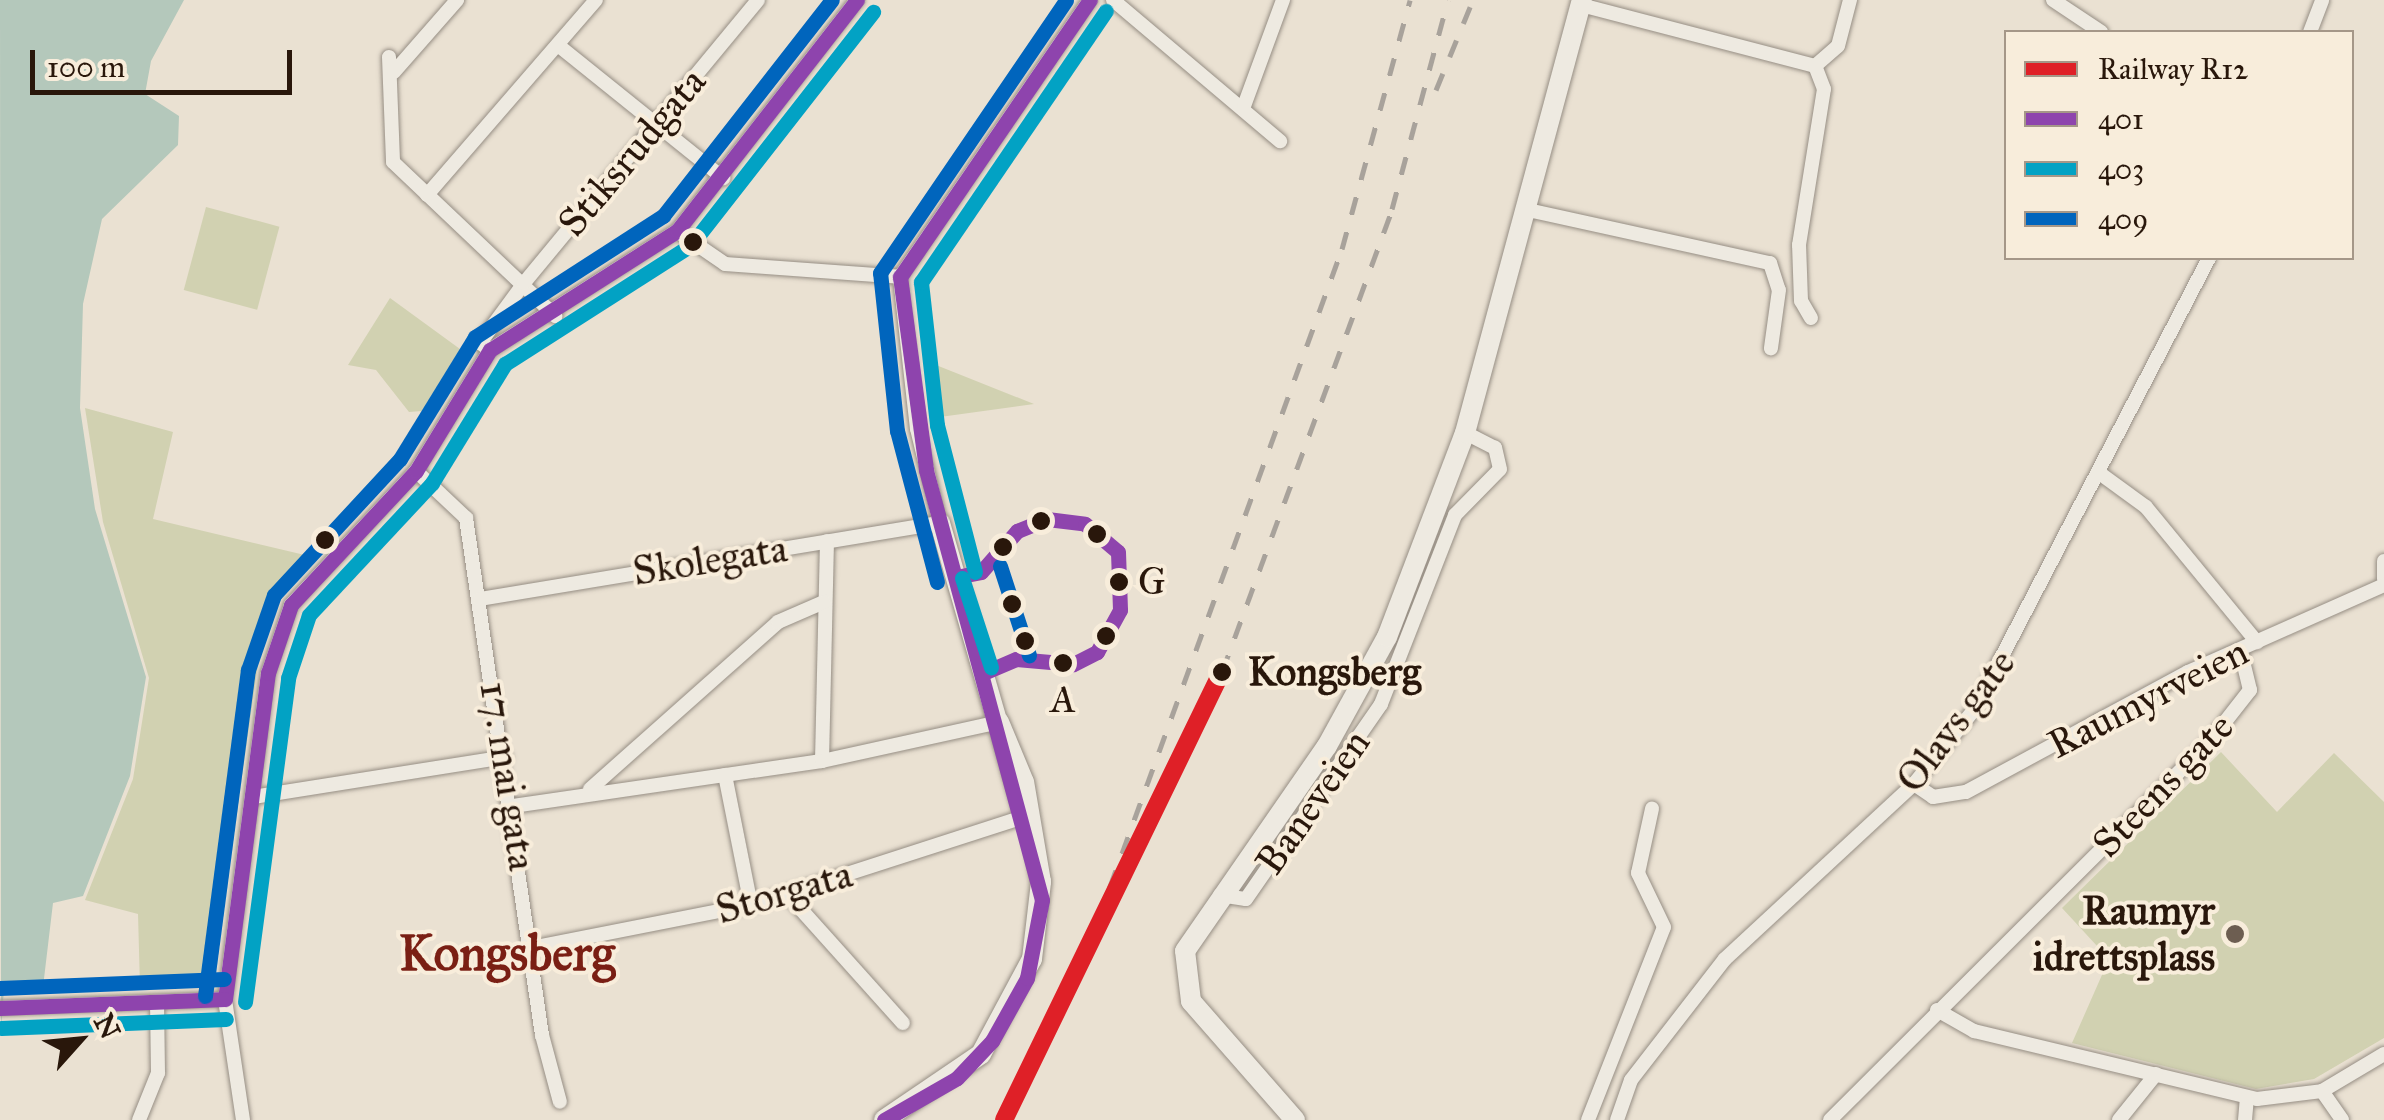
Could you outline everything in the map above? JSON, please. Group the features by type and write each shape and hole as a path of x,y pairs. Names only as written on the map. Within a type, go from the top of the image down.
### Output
{"main road":[{"name":"Baneveien","path":"1295,1120 1211,1029 1182,972 1189,938 1365,683 1465,433 1582,3"},
{"path":"884,1120 969,1067 1020,994 1042,900 1026,816 1011,788 999,722 940,523"}],"street":[{"path":"457,0 392,64 386,151 555,316"},
{"path":"427,195 596,0"},
{"name":"Stiksrudgata","path":"490,350 480,343 524,283 758,0"},
{"path":"243,1120 225,1000 273,650 300,594 416,471 490,350 555,316 677,231 723,178 857,0"},
{"path":"940,523 918,429 900,277 1090,0"},
{"path":"1244,106 1283,0"},
{"path":"1815,66 1838,46 1850,0"},
{"path":"2053,0 2099,30"},
{"path":"2311,30 2322,0"},
{"path":"1118,1 1280,141"},
{"path":"1582,3 1815,66"},
{"path":"558,46 723,178"},
{"path":"1812,318 1801,301 1799,245 1824,89 1815,66"},
{"path":"1528,210 1770,263 1779,290 1771,348"},
{"path":"677,231 725,264 900,277"},
{"name":"Olavs gate","path":"1617,1120 1631,1080 1726,959 1914,784 2020,635 2098,472 2208,260"},
{"name":"Baneveien","path":"1220,895 1246,899 1380,704 1455,514 1500,469 1495,448 1465,433"},
{"name":"17. mai gata","path":"416,471 466,518 536,947 542,1036 560,1102"},
{"path":"2098,472 2146,507 2257,642"},
{"name":"Skolegata","path":"480,599 940,523"},
{"path":"822,761 827,541"},
{"path":"2384,561 2384,582"},
{"name":"Raumyrveien","path":"1914,784 1933,796 1966,792 2240,649 2384,582"},
{"path":"590,789 778,622 824,602"},
{"name":"Steens gate","path":"1830,1120 2242,704 2250,678 2240,649"},
{"path":"513,806 590,789 822,761 999,722"},
{"path":"254,798 505,757"},
{"path":"726,774 751,906"},
{"path":"1588,1120 1664,927 1638,873 1652,809"},
{"name":"Storgata","path":"536,947 751,906 1026,816"},
{"path":"788,895 903,1024"},
{"path":"4,1008 225,1000"},
{"path":"139,1120 158,1073 157,1002"},
{"path":"1938,1010 1974,1032 2247,1098 2322,1091 2384,1054"},
{"path":"2119,1120 2156,1074"},
{"path":"2322,1091 2342,1120"},
{"path":"2245,1120 2247,1098"}],"shaded area":[{"path":"0,0 184,0 151,61 145,94 179,116 178,145 102,219 83,304 80,408 95,509 146,677 130,776 83,896 53,903 43,987 4,989 1,1030"},
{"path":"206,207 279,227 257,310 184,290"},
{"path":"390,298 460,349 422,411 409,412 376,370 348,365"},
{"path":"931,363 1034,404 940,417"},
{"path":"85,408 173,432 153,519 309,556 267,601 213,981 140,987 138,914 85,900 133,779 149,678 103,522"},
{"name":"Raumyr idrettsplass","path":"2221,752 2277,812 2334,753 2384,802 2384,1038 2314,1079 2256,1089 2072,1043 2109,959 2062,908"}],"railway":[{"path":"1085,955 1342,249 1410,0"},
{"path":"1222,672 1392,209 1448,0"},
{"path":"1436,90 1473,0"}],"rail line":[{"name":"R12","path":"1004,1120 1222,672"}],"transit line":[{"name":"409","path":"205,996 248,670 274,595 400,459 475,337 663,216 832,0"},
{"name":"401","path":"225,999 268,673 291,605 416,471 490,350 677,231 857,0"},
{"name":"409","path":"937,582 897,431 880,273 1066,0"},
{"name":"401","path":"884,1120 957,1078 992,1041 1027,978 1042,900 926,469 900,277 1090,0"},
{"name":"403","path":"975,572 937,425 921,282 1106,11"},
{"name":"403","path":"245,1002 288,678 309,615 432,483 505,364 691,245 873,12"},
{"name":"401","path":"956,577 981,572 1017,531 1047,519 1085,524 1118,552 1120,610 1097,652 1073,664 1016,659 985,672"},
{"name":"409","path":"1000,566 1029,655"},
{"name":"403","path":"962,578 991,667"},
{"name":"409","path":"0,988 224,979"},
{"name":"401","path":"0,1008 225,999"},
{"name":"403","path":"1,1028 226,1019"}],"place":[{"name":"G","path":"1119,582"},
{"name":"A","path":"1063,663"},
{"name":"Kongsberg","path":"1222,672"},
{"name":"Raumyr idrettsplass","path":"2235,934"}],"district":[{"name":"Kongsberg","path":"507,954"}]}
